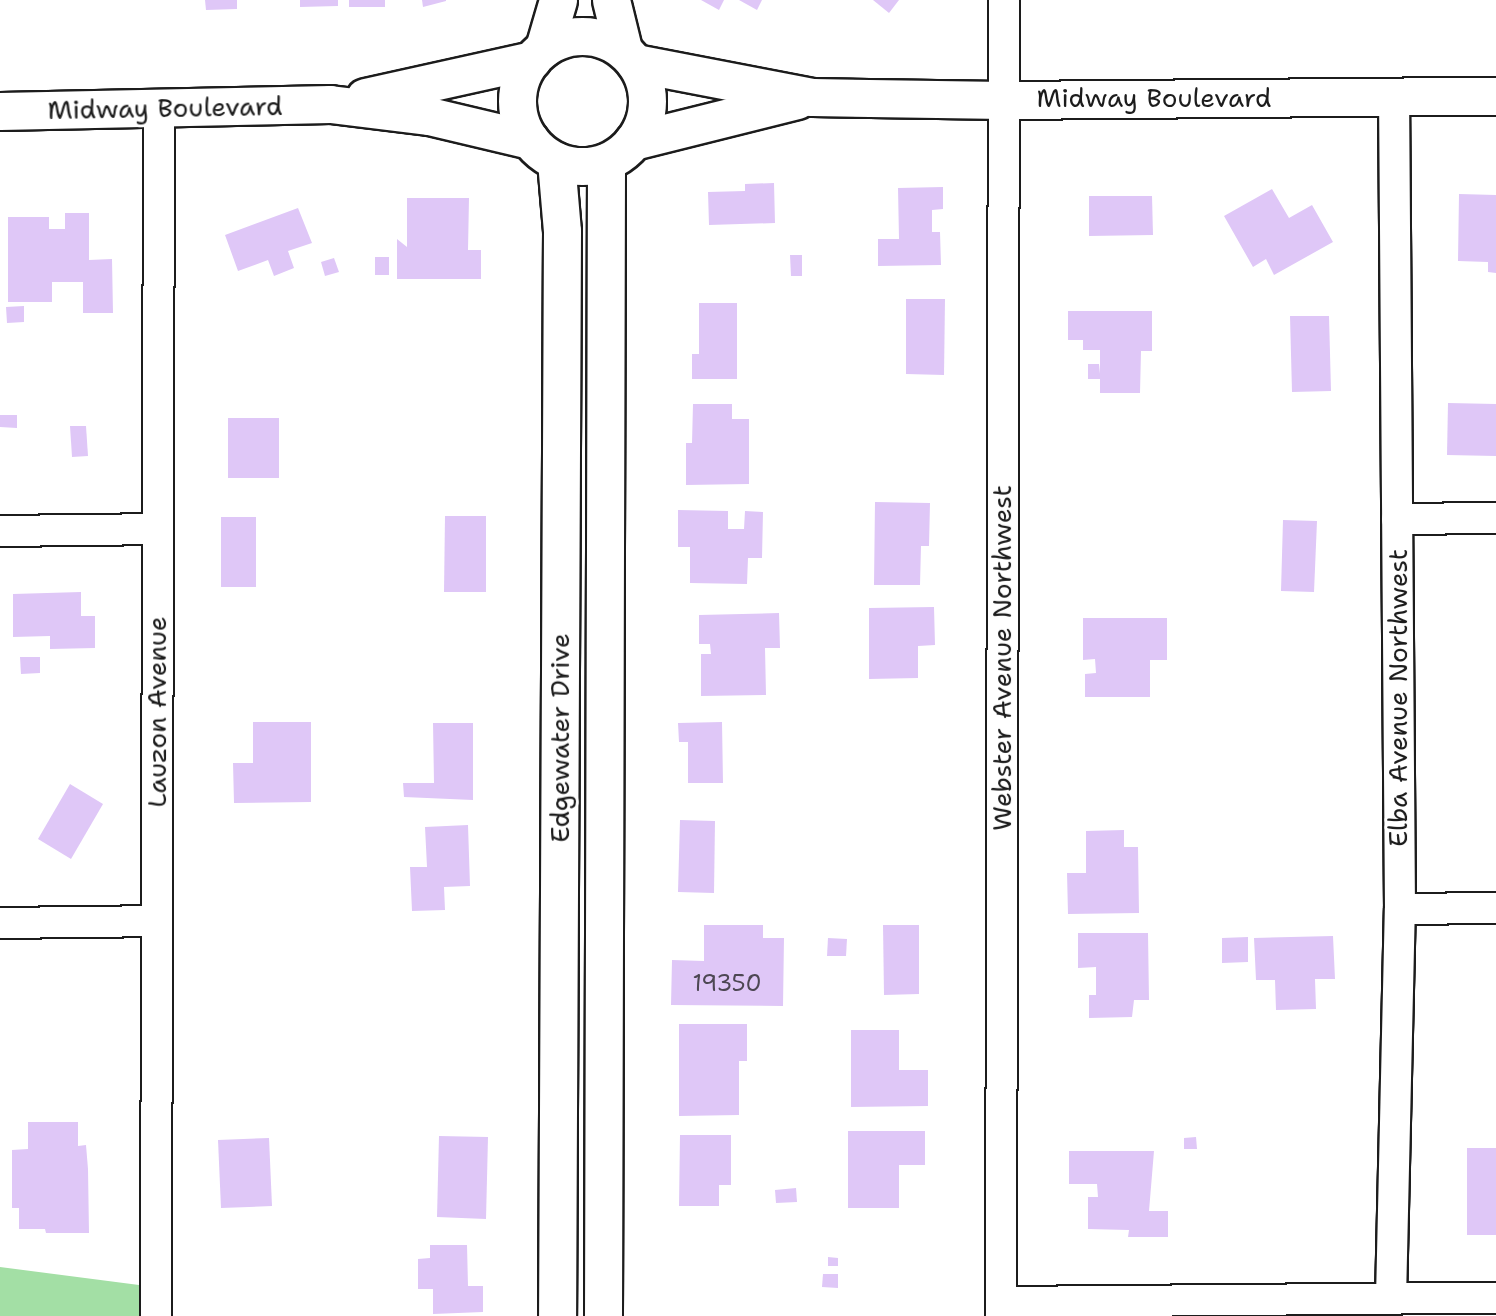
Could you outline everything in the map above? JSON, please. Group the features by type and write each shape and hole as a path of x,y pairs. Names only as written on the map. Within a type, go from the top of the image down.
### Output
{"street":[{"path":"558,0 538,54 523,75 518,100 522,125 543,150 590,166 620,151 647,110 645,85 629,56 611,0"},
{"name":"Webster Avenue Northwest","path":"1001,1309 1004,0"},
{"path":"538,54 558,40 592,36 608,40 629,56"},
{"name":"Midway Boulevard","path":"330,104 429,85 538,54"},
{"name":"Midway Boulevard","path":"629,56 812,97 1004,100 1496,96"},
{"name":"Midway Boulevard","path":"620,151 812,97"},
{"name":"Elba Avenue Northwest","path":"1391,1299 1400,909 1394,97"},
{"name":"Midway Boulevard","path":"0,111 330,104 429,116 543,150"},
{"name":"Lauzon Avenue","path":"156,1316 159,108"},
{"name":"Edgewater Drive","path":"543,150 562,230 557,1316"},
{"name":"Edgewater Drive","path":"603,1316 620,151"},
{"path":"1397,519 1496,518"},
{"path":"0,531 158,529"},
{"path":"1400,909 1496,908"},
{"path":"0,923 157,921"},
{"path":"1001,1309 1496,1298"}],"green space":[{"path":"0,1267 139,1285 139,1316 0,1316"}],"building":[{"path":"205,0 237,0 237,9 206,10"},
{"path":"300,0 338,0 338,6 300,7"},
{"path":"349,0 385,0 385,7 349,7"},
{"path":"422,0 446,0 446,1 423,7"},
{"path":"701,0 724,0 719,10"},
{"path":"739,0 762,0 757,10"},
{"path":"873,0 899,0 889,13"},
{"path":"774,183 775,223 709,225 708,192 745,191 745,184"},
{"path":"943,187 943,209 932,210 932,232 940,232 941,265 878,266 878,239 899,239 898,188"},
{"path":"1272,189 1289,218 1312,205 1333,242 1274,275 1266,259 1253,267 1224,216"},
{"path":"1459,194 1496,195 1496,273 1488,272 1488,262 1458,261"},
{"path":"1089,196 1152,196 1153,235 1089,236"},
{"path":"407,198 469,198 468,250 481,250 481,279 397,279 397,239 407,247"},
{"path":"298,208 312,243 288,251 294,268 274,276 268,260 238,271 225,235"},
{"path":"65,213 89,213 89,260 112,259 113,313 83,313 83,282 52,282 52,302 8,302 8,217 49,217 49,229 65,229"},
{"path":"790,255 802,255 802,276 791,276"},
{"path":"375,257 389,257 389,275 375,275"},
{"path":"334,258 339,272 325,276 321,262"},
{"path":"906,299 945,299 944,375 906,374"},
{"path":"699,303 737,303 737,379 692,379 692,354 699,354"},
{"path":"24,306 24,322 7,323 6,307"},
{"path":"1068,311 1152,311 1152,351 1141,351 1140,393 1100,393 1100,379 1088,379 1088,364 1099,364 1100,374 1100,350 1083,350 1083,340 1068,340"},
{"path":"1290,316 1329,316 1331,391 1292,392"},
{"path":"1448,403 1496,404 1496,456 1447,455"},
{"path":"693,404 732,404 732,419 749,419 749,484 686,485 686,443 692,443"},
{"path":"0,415 17,415 17,428 0,427"},
{"path":"228,418 279,418 279,478 228,478"},
{"path":"70,426 86,426 88,456 72,457"},
{"path":"875,502 930,503 929,546 921,546 920,585 874,585"},
{"path":"678,510 728,511 728,529 744,529 745,511 763,512 762,558 748,558 747,584 690,583 690,547 678,547"},
{"path":"445,516 486,516 486,592 444,592"},
{"path":"221,517 256,517 256,587 221,587"},
{"path":"1283,520 1317,521 1314,592 1281,591"},
{"path":"81,592 81,616 95,616 95,648 50,649 50,636 13,637 13,594"},
{"path":"934,607 935,645 918,646 918,678 869,679 869,608"},
{"path":"779,613 780,648 765,648 766,695 701,696 701,654 711,654 710,644 699,644 699,615"},
{"path":"1083,618 1167,618 1167,660 1150,660 1150,697 1085,697 1085,674 1096,673 1095,659 1083,660"},
{"path":"20,657 40,657 40,673 21,674"},
{"path":"253,722 311,722 311,802 234,803 233,763 253,763"},
{"path":"722,722 723,783 688,783 688,742 679,742 678,723"},
{"path":"433,723 473,723 473,800 404,797 403,783 434,783"},
{"path":"70,784 103,804 71,859 38,839"},
{"path":"680,820 715,821 714,893 678,892"},
{"path":"468,825 470,886 444,887 445,910 412,911 410,867 427,867 425,827"},
{"path":"1124,830 1124,847 1138,847 1139,913 1068,914 1067,873 1086,873 1086,831"},
{"path":"704,925 763,925 763,938 784,938 783,1006 671,1005 672,960 704,961"},
{"path":"883,925 919,925 919,994 884,995"},
{"path":"1078,933 1148,933 1149,1000 1134,1000 1132,1017 1089,1018 1089,995 1096,995 1096,967 1078,968"},
{"path":"1333,936 1335,979 1315,979 1316,1009 1276,1010 1275,980 1256,980 1254,938"},
{"path":"1248,937 1248,962 1222,963 1222,938"},
{"path":"828,938 847,939 846,956 827,956"},
{"path":"679,1024 747,1024 747,1061 739,1061 739,1115 679,1116"},
{"path":"851,1030 899,1030 899,1070 928,1070 928,1106 851,1107"},
{"path":"28,1122 78,1122 78,1146 86,1145 89,1233 46,1233 45,1229 19,1229 19,1208 12,1208 12,1150 28,1149"},
{"path":"848,1131 925,1131 925,1165 899,1165 899,1208 848,1208"},
{"path":"680,1135 731,1135 731,1185 719,1185 719,1206 679,1206"},
{"path":"439,1136 488,1137 486,1219 437,1217"},
{"path":"1196,1137 1197,1149 1184,1149 1184,1138"},
{"path":"269,1138 272,1206 221,1208 218,1140"},
{"path":"1467,1148 1496,1148 1496,1235 1467,1235"},
{"path":"1069,1151 1154,1151 1149,1211 1168,1211 1168,1237 1128,1237 1129,1230 1088,1229 1088,1197 1098,1197 1097,1184 1069,1184"},
{"path":"796,1188 797,1202 776,1203 775,1190"},
{"path":"430,1245 467,1245 468,1286 483,1286 483,1312 433,1314 433,1289 418,1289 418,1259 430,1258"},
{"path":"828,1257 838,1258 838,1266 828,1266"},
{"path":"823,1274 838,1274 838,1288 822,1287"}]}
